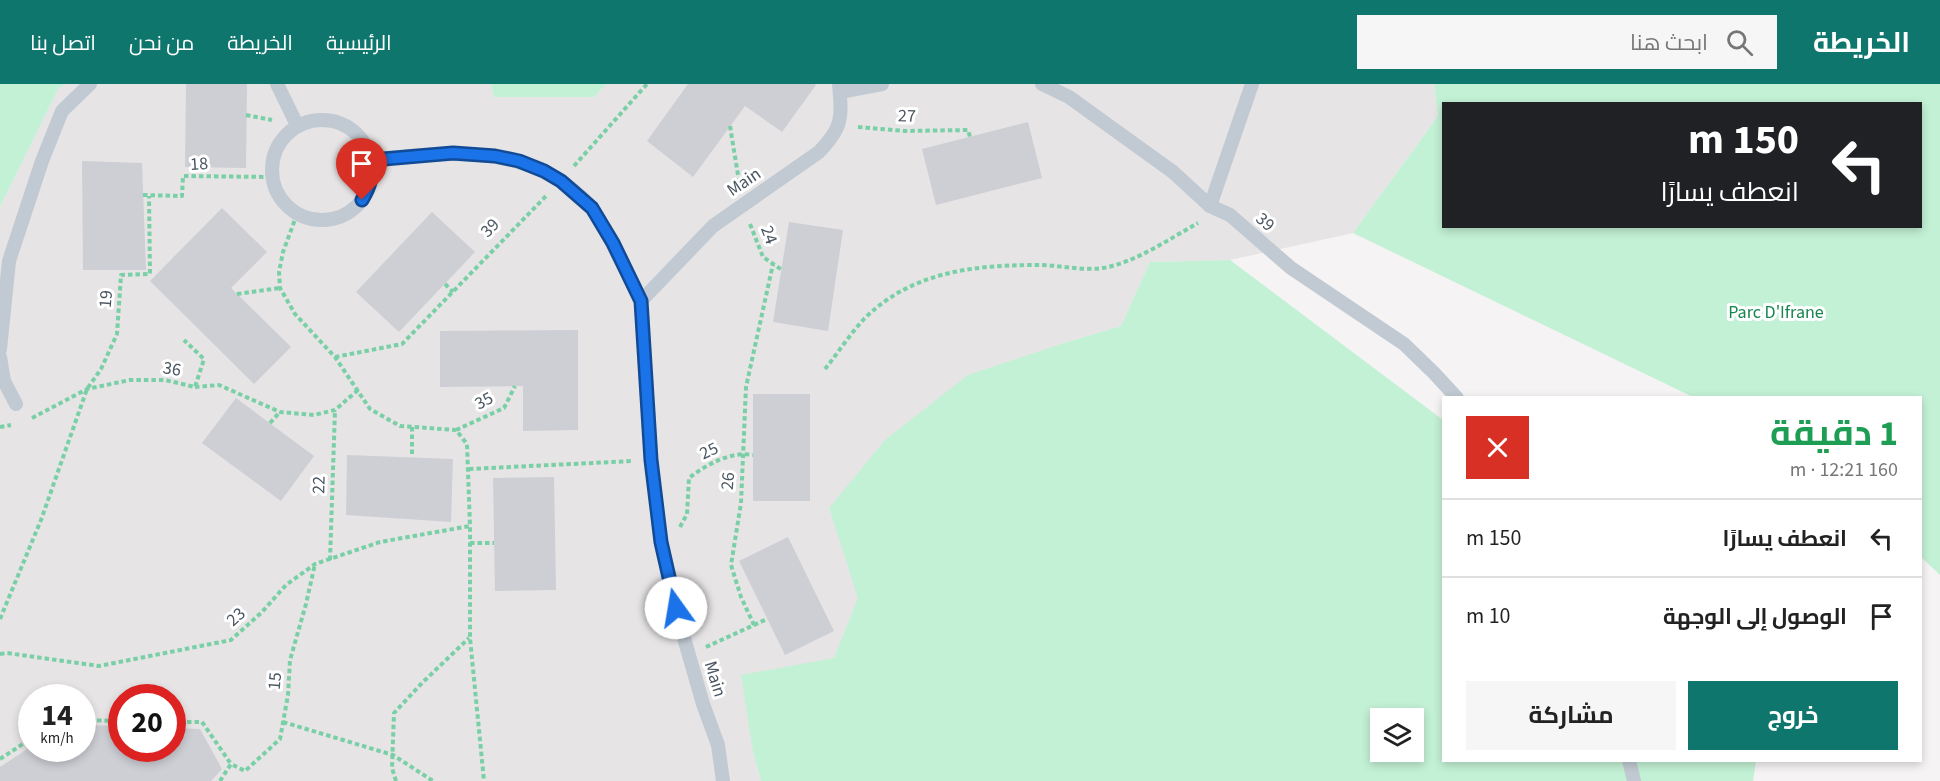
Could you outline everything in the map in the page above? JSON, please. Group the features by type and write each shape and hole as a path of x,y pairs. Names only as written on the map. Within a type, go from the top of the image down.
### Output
{"lane":[{"path":"0,349 9,261 42,161 62,111 90,84"},
{"path":"277,84 297,125"},
{"path":"839,125 840,88 882,84"},
{"name":"39","path":"1042,84 1069,97 1173,172 1210,206 1230,215 1291,268 1404,344 1455,396"},
{"path":"1210,206 1252,84"},
{"path":"315,119 334,120 352,128 365,142 372,160 373,174 369,188 352,210 339,217 325,220 311,219 297,214 283,203 274,187 271,170 274,152 283,136 297,125 315,119"},
{"name":"Main","path":"641,301 713,226 819,152 830,141 839,125"},
{"name":"Main","path":"372,160 453,153 495,156 519,161 561,181 592,208 613,243 641,301 651,460 661,542 688,654 718,745 723,781"},
{"path":"0,357 4,381 16,404"},
{"path":"1629,762 1634,781"}],"path":[{"name":"39","path":"334,357 402,344 561,181 647,84"},
{"name":"27","path":"839,125 905,131 968,130 970,137"},
{"path":"730,126 739,179 730,213"},
{"name":"18","path":"143,195 182,196 183,176 272,177"},
{"name":"19","path":"87,389 101,369 117,334 121,275 150,274 149,196"},
{"path":"825,369 864,319 889,298 923,281 945,272 1005,265 1049,265 1089,269 1111,267 1130,260 1202,221 1210,206"},
{"name":"24","path":"730,213 750,222 763,257 782,270"},
{"path":"297,214 283,252 279,272 280,288 295,314 334,357 370,409 400,426 456,430 467,444 470,638 484,781"},
{"name":"26","path":"754,626 741,597 731,565 741,503 746,387 773,264"},
{"path":"445,284 453,292"},
{"path":"237,294 280,288"},
{"name":"36","path":"87,389 130,380 165,380 195,387 204,358 184,340"},
{"path":"195,387 219,385 280,412 314,415 334,410 358,390"},
{"name":"35","path":"456,430 504,408 515,386"},
{"path":"26,422 87,389"},
{"path":"0,619 38,529 87,389"},
{"name":"22","path":"330,560 334,410"},
{"path":"270,423 280,412"},
{"path":"0,427 17,424"},
{"path":"411,427 411,458"},
{"path":"744,453 753,455"},
{"name":"25","path":"660,531 681,527 687,514 689,478 729,456 744,453"},
{"path":"469,469 651,460"},
{"name":"23","path":"0,654 7,652 99,666 231,640 262,612 286,585 315,564 380,542 470,526"},
{"path":"470,543 494,543"},
{"name":"15","path":"231,765 245,771 280,739 288,694 290,660 315,564"},
{"path":"688,654 767,619"},
{"path":"396,781 392,768 394,713 470,638"},
{"path":"186,722 202,722 231,765 220,781"},
{"path":"283,722 393,755 433,781"},
{"path":"0,759 18,747"}],"shaded area":[{"path":"64,84 491,84 494,97 594,97 606,84 1434,84 1438,116 1353,233 1230,260 1150,262 1121,326 1064,343 829,508 859,598 834,658 753,752 761,781 0,781 0,207 58,89"}],"green space":[{"path":"0,84 64,84 58,89 0,207"},
{"path":"491,84 606,84 594,97 494,97"},
{"name":"Parc D'Ifrane","path":"1434,84 1940,84 1940,575 1922,558 1922,396 1691,396 1353,233 1438,116"},
{"path":"1230,260 1442,419 1442,762 1756,762 1753,781 761,781 753,752 741,675 834,658 858,598 829,508 885,440 968,375 1121,326 1150,262"}],"building":[{"path":"186,84 247,84 246,168 185,167"},
{"path":"688,84 816,85 782,132 745,106 693,177 647,141"},
{"path":"1028,122 1042,178 936,205 922,149"},
{"path":"82,161 142,163 146,270 83,270"},
{"path":"222,208 267,252 231,288 291,347 254,384 150,281"},
{"path":"432,212 475,252 399,332 356,292"},
{"path":"789,222 843,230 828,331 773,322"},
{"path":"578,330 578,430 523,431 523,386 440,387 440,331"},
{"path":"753,394 810,394 810,501 753,501"},
{"path":"236,398 314,456 281,501 202,443"},
{"path":"347,455 453,459 451,522 346,515"},
{"path":"554,477 556,590 495,591 493,478"},
{"path":"788,537 834,631 785,655 739,561"},
{"path":"96,725 108,726 108,762 186,762 186,728 200,729 222,769 211,781 0,781 0,767 18,755 18,762 96,762"}],"route":[{"path":"362,200 373,174 372,160 453,153 495,156 519,161 561,181 592,208 613,243 641,301 651,460 661,542 676,608"}]}
